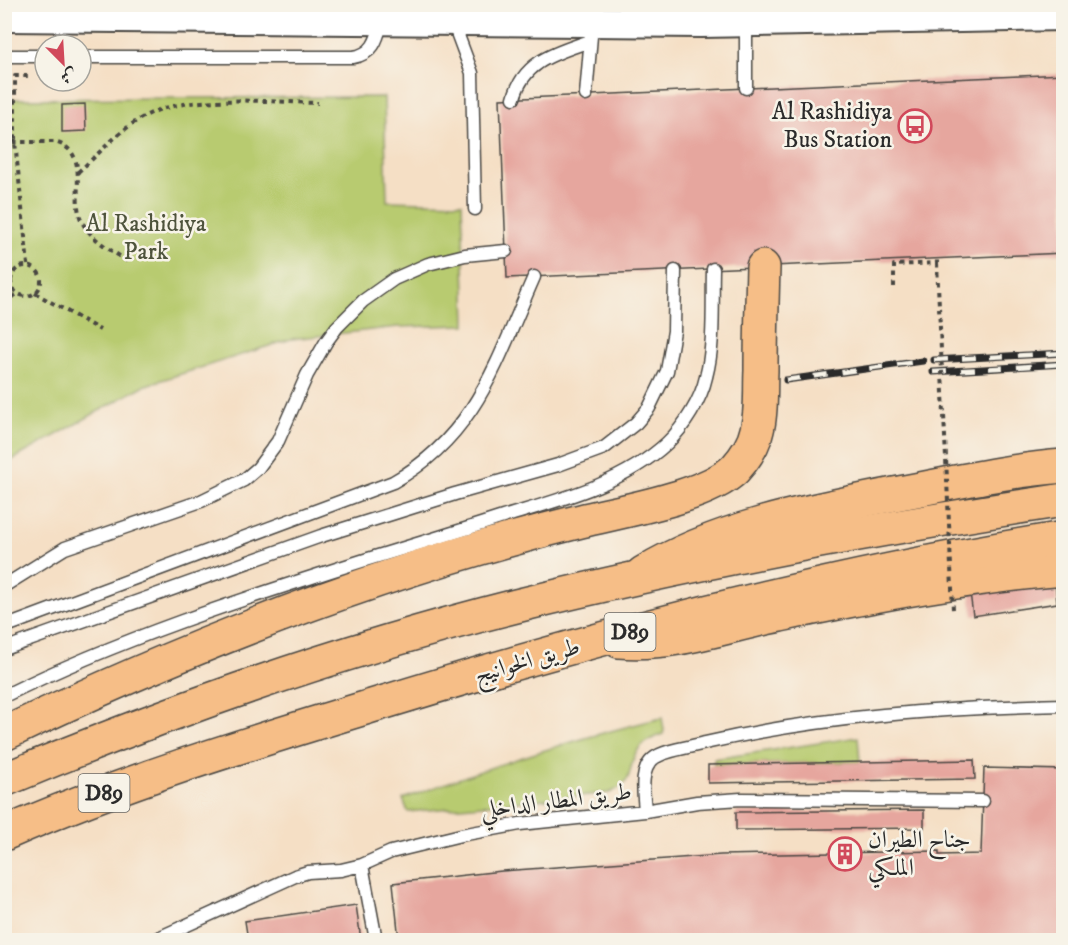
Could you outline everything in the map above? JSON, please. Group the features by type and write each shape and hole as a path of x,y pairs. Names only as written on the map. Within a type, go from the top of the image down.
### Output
{"main road":[{"path":"4,734 146,669 303,606 506,539 681,496 725,478 744,458 757,433 763,267"},
{"path":"636,578 681,552 705,542 830,507 982,477 1064,466"},
{"name":"D89","path":"4,780 147,723 329,660 514,607 636,578 867,532 1064,500"},
{"name":"طريق الخوانيج","path":"4,834 96,796 206,758 426,689 601,640 875,573 981,551 1064,538"},
{"path":"601,640 642,642 675,638 887,593 986,577 1064,569"}],"street":[{"path":"4,17 219,12 382,21 452,21 591,32 746,13 1057,15"}],"lane":[{"path":"746,13 746,88"},
{"path":"93,57 353,57 371,49 377,39 382,21"},
{"path":"452,21 472,73 475,209"},
{"path":"586,95 591,32"},
{"path":"514,98 520,80 535,65 591,32"},
{"path":"4,57 33,56"},
{"path":"4,586 65,548 201,501 244,480 258,468 278,441 307,375 326,342 363,300 394,279 428,264 465,255 506,251"},
{"path":"4,696 117,647 187,620 314,576 556,501 605,482 640,464 667,443 686,420 706,378 711,347 713,269"},
{"path":"4,649 310,539 423,503 558,465 604,448 636,423 660,390 667,371 674,332 675,271"},
{"path":"4,627 393,482 412,471 446,443 472,409 485,387 534,277"},
{"path":"645,811 644,777 648,764 660,755 751,733 830,721 918,713 1064,705"},
{"name":"طريق المطار الداخلي","path":"154,940 295,876 308,872 341,870 362,865 391,852 520,824 645,811 719,800 983,801"},
{"path":"362,865 376,940"}],"path":[{"path":"28,76 15,76 15,142 28,265"},
{"path":"78,172 134,124 163,109 206,102 318,103"},
{"path":"4,142 61,144 72,152 76,158 77,204 82,221 92,235 127,261"},
{"path":"894,287 894,265 937,261 953,610"},
{"path":"28,265 39,271 42,283 35,293 30,296 18,294 13,289 12,276 21,266 28,265"},
{"path":"35,293 100,330"},
{"path":"4,301 18,294"}],"green space":[{"name":"Al Rashidiya Park","path":"384,97 387,201 462,203 466,325 398,327 291,339 143,386 5,464 5,99"},
{"path":"662,718 663,734 642,745 636,752 625,783 609,793 408,812 403,799 531,754"},
{"path":"858,737 860,762 714,765 714,759"}],"building":[{"path":"1064,74 1064,253 507,278 500,99"},
{"path":"85,104 86,131 62,132 62,105"},
{"path":"1055,579 1057,603 973,616 970,592"},
{"path":"974,760 975,779 708,783 708,765"},
{"name":"جناح الطيران الملكي","path":"984,768 1064,770 1064,940 399,940 393,883 502,871 721,855 939,851 939,855 981,854"},
{"path":"924,810 924,828 736,830 736,812"},
{"path":"356,905 361,940 248,940 245,921"}],"railway":[{"path":"934,360 1064,353"},
{"path":"786,380 923,361"},
{"path":"933,372 1064,364"}],"place":[{"name":"Al Rashidiya Bus Station","path":"915,126"},
{"name":"جناح الطيران الملكي","path":"845,854"}]}
